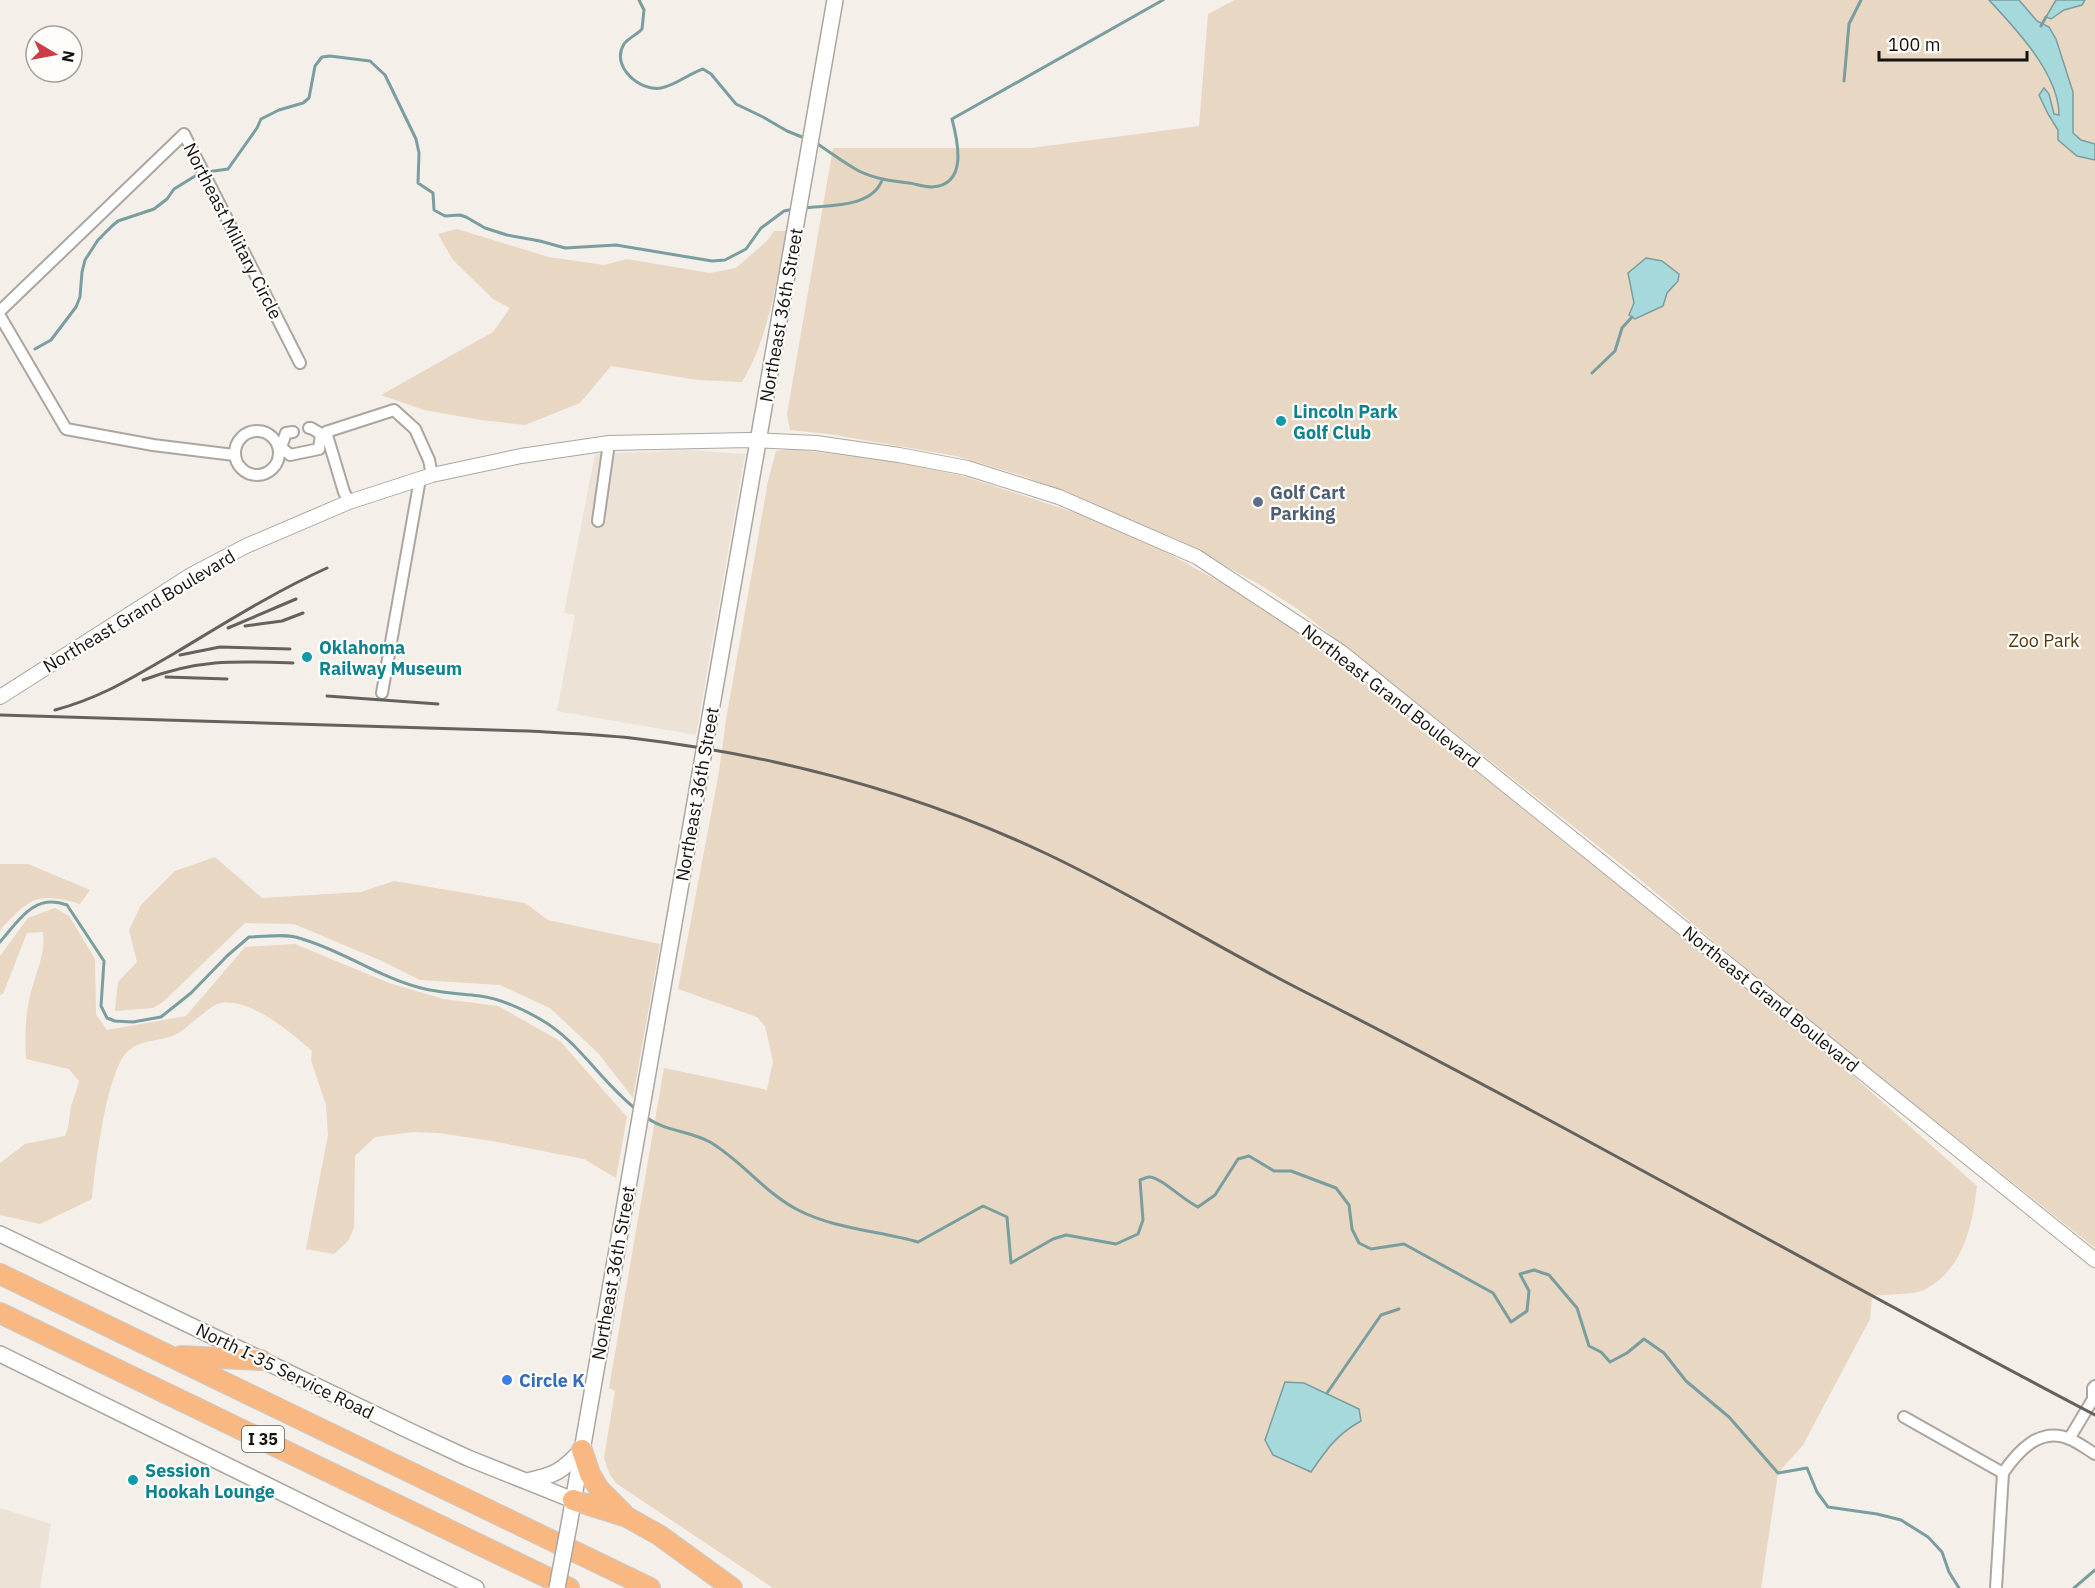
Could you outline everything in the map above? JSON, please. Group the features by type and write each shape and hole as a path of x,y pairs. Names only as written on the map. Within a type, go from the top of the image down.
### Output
{"highway":[{"name":"I 35","path":"0,1274 650,1588"},
{"name":"I 35","path":"0,1313 569,1588"},
{"path":"169,1355 261,1360"},
{"path":"582,1450 590,1474 599,1489 627,1517"},
{"path":"573,1500 627,1517 659,1535 732,1588"}],"main road":[{"name":"Northeast 36th Street","path":"557,1588 835,0"},
{"name":"North I-35 Service Road","path":"0,1234 458,1454 573,1500"},
{"path":"0,1354 147,1424 476,1588"},
{"path":"526,1481 551,1476 564,1469 582,1450"}],"street":[{"name":"Northeast Military Circle","path":"0,311 184,134 300,363"},
{"path":"0,316 66,429 153,445 234,455"},
{"path":"309,428 324,433 394,410 415,429 429,460 382,693"},
{"path":"293,432 286,433 280,447 274,468 261,475 246,473 236,462 234,455 238,441 243,436 256,431 270,435 280,447 290,455 319,449 324,433"},
{"path":"324,433 349,502"},
{"name":"Northeast Grand Boulevard","path":"0,696 191,575 246,546 349,502 426,477 521,456 609,443 759,440 816,443 899,454 967,468 1059,497 1197,557 1341,652 2095,1260"},
{"path":"598,521 609,443"},
{"path":"2069,1439 2094,1399 2093,1388 2095,1386"},
{"path":"1904,1417 2003,1473"},
{"path":"1996,1588 2003,1473 2023,1447 2038,1438 2057,1436 2069,1439 2095,1454"}],"shaded area":[{"path":"688,450 745,454 696,735 557,711 575,615 564,613 595,454"},
{"path":"0,1508 51,1524 40,1588 0,1588"}],"green space":[{"name":"Zoo Park","path":"1235,0 2095,0 2095,1248 1792,1007 1636,876 1299,610 1262,586 1176,539 1026,477 956,456 829,434 790,430 787,414 833,148 1031,148 1199,126 1208,14"},
{"path":"457,229 549,257 604,265 627,259 710,273 736,268 767,241 774,231 786,231 765,329 759,348 742,382 698,380 611,366 580,403 525,425 424,410 381,395 493,332 510,308 493,299 453,260 438,234"},
{"path":"793,449 891,461 963,476 1079,514 1166,552 1254,601 1292,626 1407,716 1834,1059 1977,1186 1969,1231 1964,1245 1948,1271 1938,1281 1919,1292 1872,1296 1870,1319 1803,1445 1778,1473 1761,1588 773,1588 617,1484 610,1475 604,1458 615,1391 609,1388 664,1068 767,1090 773,1061 765,1026 757,1017 678,989 719,772 768,481 776,451"},
{"path":"215,857 262,898 361,892 394,881 525,903 548,920 660,944 633,1098 599,1054 550,1008 500,985 420,980 382,961 294,924 245,923 163,1002 153,1008 115,1011 118,982 137,962 129,930 141,905 175,871"},
{"path":"0,864 28,864 90,890 80,904 53,898 34,900 0,930"},
{"path":"55,908 69,916 95,959 96,1014 107,1030 186,1016 245,947 295,944 389,983 443,999 498,1006 560,1041 627,1117 616,1178 584,1159 492,1141 439,1133 413,1132 375,1137 355,1156 354,1228 348,1241 334,1254 306,1249 328,1135 326,1105 311,1060 312,1051 268,1017 255,1010 229,1002 213,1006 174,1035 145,1042 126,1053 119,1065 107,1101 92,1199 40,1224 0,1215 0,1163 25,1144 65,1136 79,1081 69,1069 26,1059 28,1009 42,955 43,932 27,933 3,994 0,995 0,956 28,918"}],"water":[{"path":"1989,0 2019,0 2037,21 2049,27 2056,39 2073,92 2073,133 2081,140 2095,144 2095,160 2077,156 2058,140 2058,130 2039,95 2044,88 2049,94 2054,114 2059,115 2052,84 2023,38"},
{"path":"2056,0 2085,0 2082,5 2064,10 2051,19 2046,17"},
{"path":"1646,258 1662,261 1679,274 1678,281 1667,293 1663,306 1635,319 1629,315 1634,303 1628,273"},
{"path":"1285,1382 1304,1383 1359,1409 1361,1421 1345,1431 1333,1443 1311,1472 1273,1455 1265,1440"}],"waterway":[{"path":"639,0 644,10 642,29 624,44 621,52 624,69 636,82 644,86 661,88 703,69 711,74 736,104 807,139"},
{"path":"816,143 853,168 871,176 929,187 943,184 951,179 958,161 952,119 1163,0"},
{"path":"1844,81 1849,24 1861,0"},
{"path":"2041,26 2046,17"},
{"path":"35,349 51,340 76,307 80,297 85,260 98,240 118,221 154,209 167,199 174,189 200,173 228,169 261,119 279,110 303,103 309,98 315,66 322,57 370,61 385,75 416,139 419,153 418,183 433,193 434,210 445,216 460,215 485,228 507,235 565,248 616,245 712,261 725,260 746,249 761,228 784,211 794,209"},
{"path":"804,208 859,200 869,196 882,180"},
{"path":"1592,373 1615,351 1622,328 1632,317"},
{"path":"0,942 21,917 36,906 55,902 67,905 104,961 101,1006 107,1018 133,1022 161,1017 191,993 249,937 281,935 299,938 330,949 405,983 436,991 488,997 526,1011 567,1039 636,1109"},
{"path":"646,1117 653,1122 710,1142 733,1158 786,1203 812,1216 842,1226 918,1242 983,1206 1007,1217 1011,1263 1053,1239 1066,1235 1116,1244 1138,1234 1143,1220 1140,1180 1149,1177 1160,1181 1198,1207 1215,1195 1238,1159 1249,1156 1274,1171 1291,1171 1336,1188 1349,1205 1352,1229 1359,1243 1371,1249 1404,1244 1493,1293 1511,1322 1527,1311 1529,1291 1520,1274 1534,1270 1549,1275 1577,1308 1589,1346 1601,1352 1610,1362 1627,1353 1644,1339 1664,1353 1686,1381 1729,1417 1778,1473 1807,1468 1817,1492 1828,1507 1901,1520 1928,1537 1942,1552 1949,1572 1959,1588"},
{"path":"1327,1393 1381,1315 1399,1309"},
{"path":"2074,1588 2095,1570"}],"railway":[{"path":"55,710 117,686 231,619 327,568"},
{"path":"228,628 296,599"},
{"path":"245,626 282,621 303,613"},
{"path":"180,655 220,647 290,649"},
{"path":"143,680 182,668 217,663 293,663"},
{"path":"166,677 227,679"},
{"path":"327,696 438,704"},
{"path":"0,715 528,731 618,737 685,745 791,766 844,779 947,812 1080,870 1274,976 1505,1096 2095,1415"}],"place":[{"name":"Lincoln Park Golf Club","path":"1281,421"},
{"name":"Golf Cart Parking","path":"1258,502"},
{"name":"Oklahoma Railway Museum","path":"307,657"},
{"name":"Circle K","path":"507,1380"},
{"name":"Session Hookah Lounge","path":"133,1480"}]}
